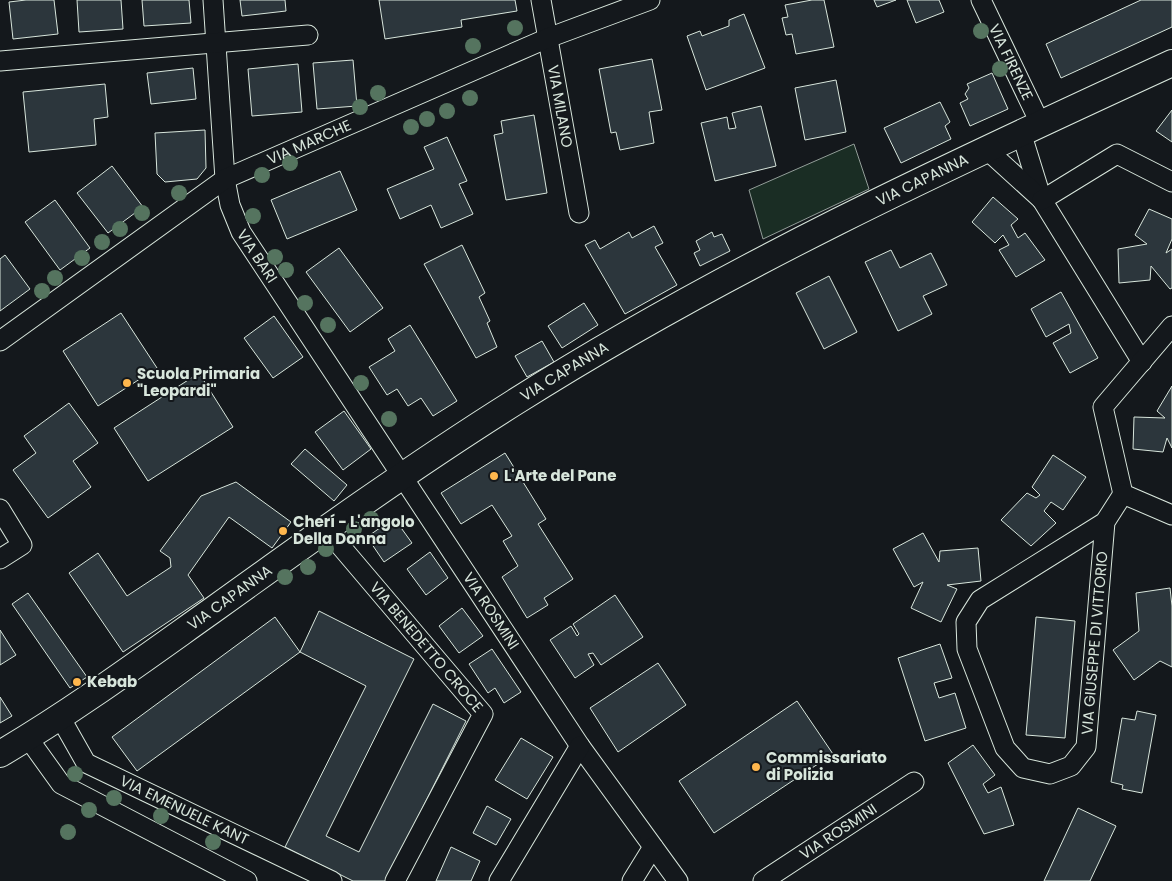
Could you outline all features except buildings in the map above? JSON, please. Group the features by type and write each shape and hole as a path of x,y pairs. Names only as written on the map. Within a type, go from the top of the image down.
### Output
{"main road":[{"name":"VIA CAPANNA","path":"0,754 103,689 401,476 518,400 668,310 744,269 986,149 1172,63"}],"street":[{"name":"VIA BARI","path":"213,0 225,179 230,205 241,232 401,476"},
{"name":"VIA MILANO","path":"541,0 578,213"},
{"name":"VIA MARCHE","path":"0,341 225,179 548,38 650,0"},
{"name":"VIA FIRENZE","path":"981,0 1030,128 1042,200"},
{"path":"0,61 308,35"},
{"path":"986,149 1042,200 1142,362"},
{"path":"1042,200 1117,154 1172,182"},
{"path":"1172,326 1102,407 1123,494 1172,515"},
{"name":"VIA ROSMINI","path":"401,476 580,746 678,881"},
{"name":"VIA GIUSEPPE DI VITTORIO","path":"1105,522 1086,747 1071,766 1050,774 1023,768 1005,748 967,649 966,622 980,600 1105,522 1123,494"},
{"path":"0,509 22,545 0,559"},
{"name":"VIA BENEDETTO CROCE","path":"326,529 483,714 395,881"},
{"name":"VIA EMENUELE KANT","path":"60,717 86,763 332,881"},
{"path":"28,738 61,784 247,881"},
{"path":"499,881 580,746"},
{"name":"VIA ROSMINI","path":"763,881 914,782"},
{"path":"632,881 653,846"}],"green space":[{"path":"854,144 869,189 763,239 749,190"}],"place":[{"name":"Scuola Primaria \"Leopardi\"","path":"127,383"},
{"name":"L'Arte del Pane","path":"494,476"},
{"name":"Cherí - L'angolo Della Donna","path":"283,531"},
{"name":"Kebab","path":"77,682"},
{"name":"Commissariato di Polizia","path":"756,767"}]}
